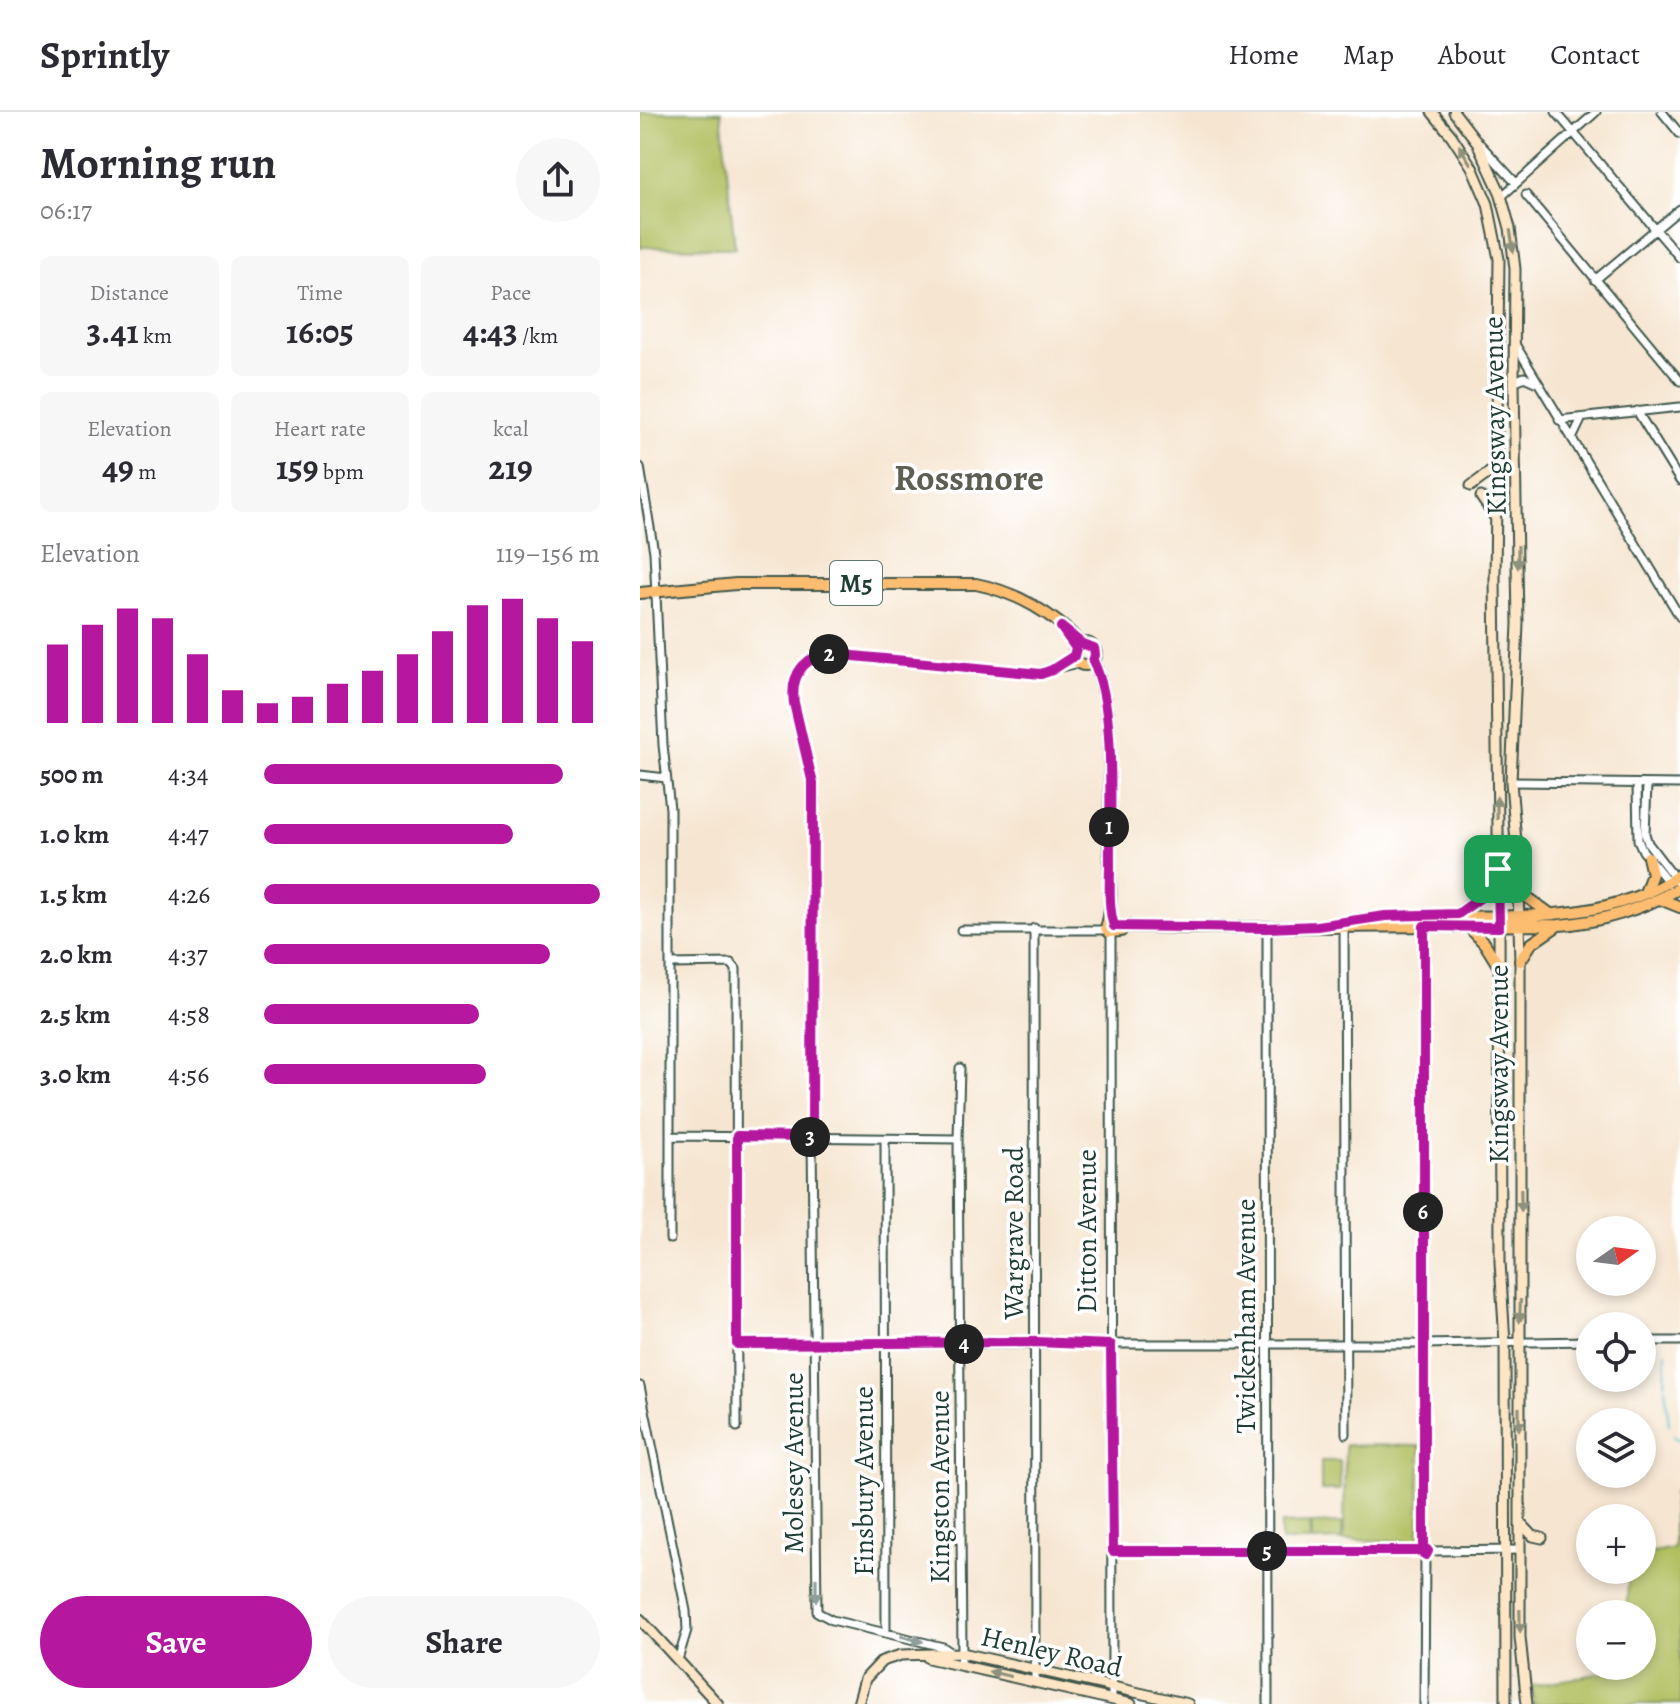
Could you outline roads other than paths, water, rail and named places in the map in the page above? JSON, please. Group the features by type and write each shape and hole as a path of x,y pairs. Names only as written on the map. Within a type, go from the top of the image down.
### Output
{"main road":[{"name":"Kingsway Avenue","path":"1432,112 1464,154 1488,204 1498,248 1498,965 1500,1262 1505,1343 1506,1704"},
{"name":"Kingsway Avenue","path":"1454,112 1477,142 1501,197 1513,247 1518,624 1511,782 1520,961 1520,1637 1527,1704"},
{"path":"1471,486 1497,467"},
{"path":"1481,497 1496,519"},
{"name":"M5","path":"640,593 736,584 976,584 992,587 1029,603 1061,627 1081,656"},
{"name":"Ditton Avenue","path":"1081,656 1100,679 1108,720 1110,928"},
{"path":"1645,893 1652,874 1648,857"},
{"path":"1458,914 1484,895 1498,869"},
{"path":"1518,877 1524,895 1550,914"},
{"path":"1110,928 1499,927 1519,920 1604,906 1676,883"},
{"path":"1317,926 1385,916 1458,914 1499,914 1559,925 1608,918 1659,899 1676,883"},
{"path":"1659,899 1680,907"},
{"path":"1520,961 1531,944 1559,925"},
{"path":"1468,926 1485,944 1498,965"},
{"path":"1520,1522 1533,1536 1542,1538"},
{"path":"640,1619 718,1704"},
{"name":"Henley Road","path":"919,1656 957,1653 1188,1704"},
{"path":"858,1704 862,1684 872,1669 894,1656 919,1656"},
{"name":"Henley Road","path":"919,1656 1131,1704"}],"street":[{"path":"1556,112 1680,258"},
{"path":"1501,197 1596,112"},
{"path":"1662,112 1680,134"},
{"path":"1477,142 1516,183"},
{"path":"1526,195 1680,381"},
{"path":"1595,280 1680,209"},
{"path":"1515,344 1680,617"},
{"path":"1514,382 1527,377 1537,383"},
{"path":"1559,420 1680,407"},
{"path":"1637,411 1680,481"},
{"path":"1572,439 1582,418"},
{"path":"640,467 654,552 671,836 670,1239"},
{"name":"Molesey Avenue","path":"817,1613 812,1137 813,784 792,692 796,674 803,664 823,655 1032,674 1052,670 1081,656"},
{"path":"640,775 666,778"},
{"path":"1511,782 1680,784"},
{"path":"1637,784 1637,834 1641,847 1676,883"},
{"path":"1647,784 1645,834 1676,883"},
{"path":"1344,926 1346,1434"},
{"path":"1424,926 1424,1704"},
{"name":"Wargrave Road","path":"1034,928 1035,1682"},
{"path":"961,930 1110,928"},
{"name":"Ditton Avenue","path":"1110,928 1112,1700"},
{"name":"Twickenham Avenue","path":"1267,928 1268,1704"},
{"path":"671,964 731,963 736,967 737,1427"},
{"name":"Kingston Avenue","path":"959,1665 960,1068"},
{"path":"670,1136 958,1139"},
{"name":"Finsbury Avenue","path":"885,1139 886,1632"},
{"path":"737,1344 1423,1344 1576,1341"},
{"path":"1656,1341 1680,1341"},
{"path":"640,1386 686,1611 687,1630 678,1660"},
{"path":"1113,1551 1520,1550"},
{"name":"Henley Road","path":"817,1613 832,1620 957,1653"}],"waterway":[{"path":"1666,1353 1665,1387 1669,1425"},
{"path":"1673,1435 1680,1439"}],"district":[{"name":"Rossmore","path":"969,477"}]}
